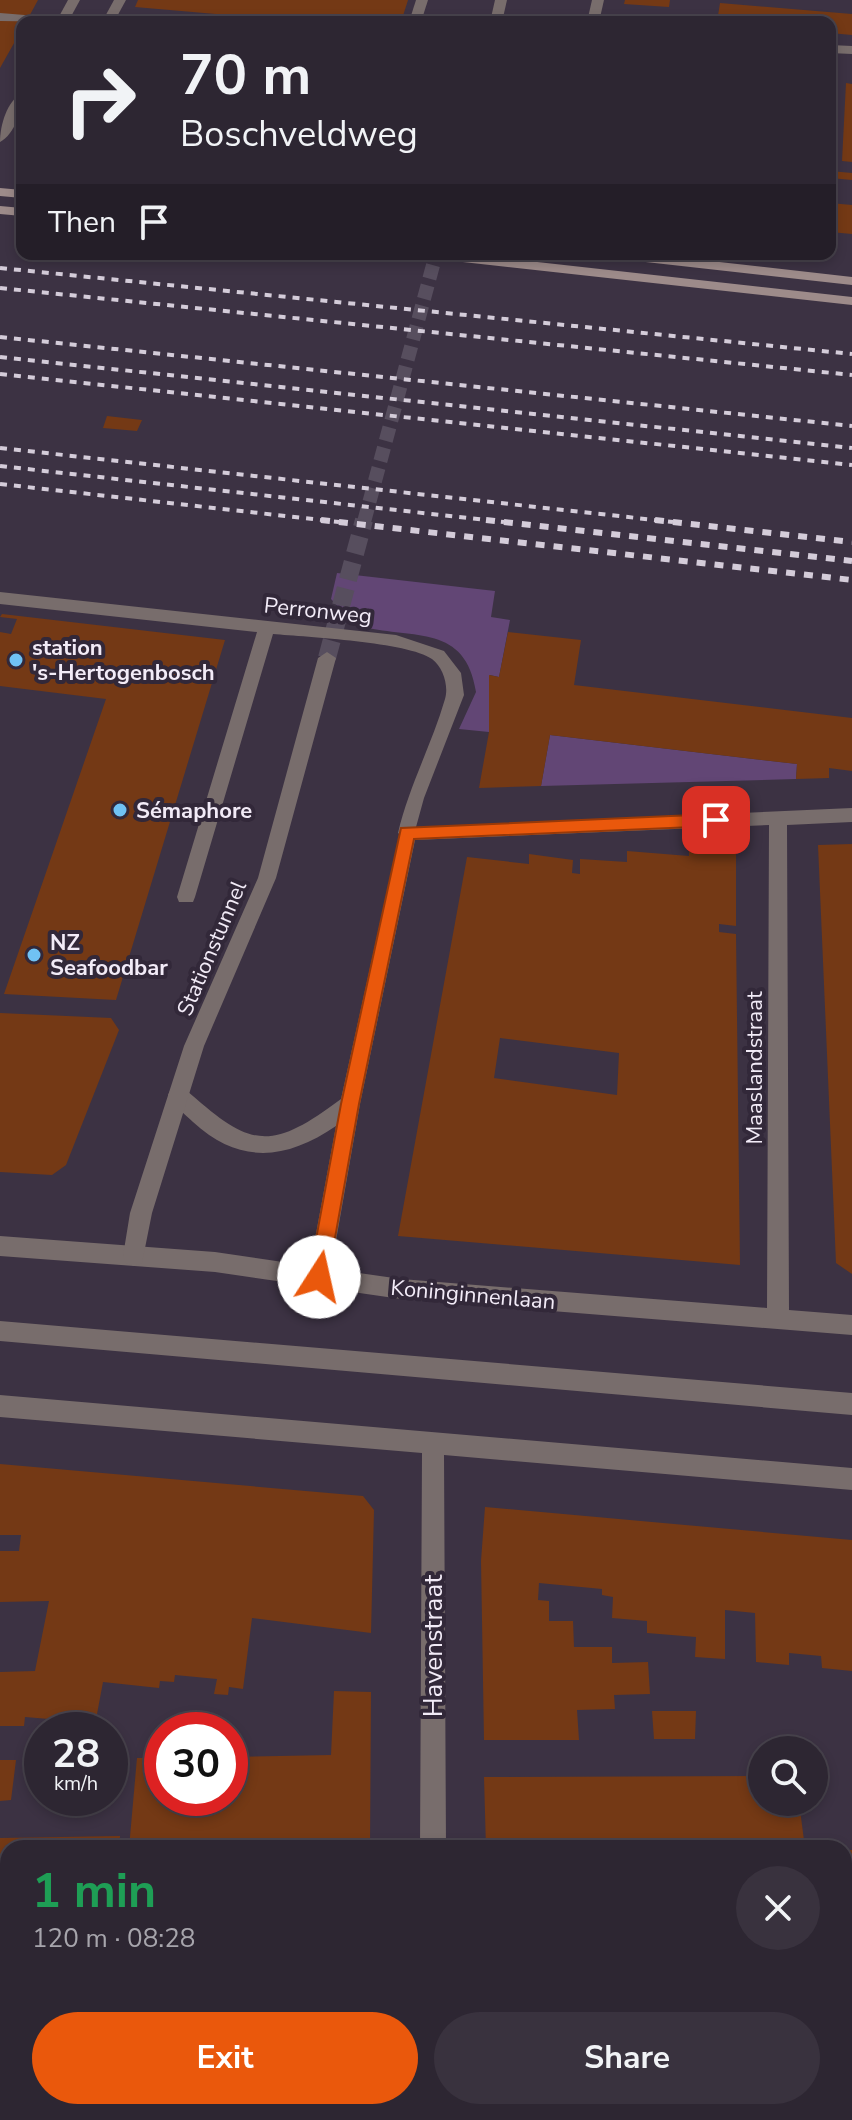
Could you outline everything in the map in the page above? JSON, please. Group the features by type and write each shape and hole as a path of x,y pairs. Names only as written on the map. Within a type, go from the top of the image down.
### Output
{"main road":[{"path":"483,260 852,301"},
{"path":"664,260 852,281"}],"street":[{"path":"0,138 16,108"},
{"name":"Perronweg","path":"0,598 396,641 420,646 438,655 452,673 455,695 415,798 407,833 350,1104 319,1277"},
{"path":"186,897 267,627"},
{"name":"Stationstunnel","path":"134,1256 141,1213 194,1046 267,878 327,658"},
{"path":"407,833 852,815"},
{"name":"Maaslandstraat","path":"778,817 778,1319"},
{"path":"178,1095 227,1136 247,1144 300,1138 350,1104"},
{"name":"Koninginnenlaan","path":"0,1246 215,1262 401,1289 852,1325"},
{"path":"0,1331 852,1404"},
{"path":"0,1406 852,1479"},
{"name":"Havenstraat","path":"433,1443 433,1840"}],"shaded area":[{"path":"337,573 495,591 491,617 510,620 499,677 490,675 489,732 459,729 476,692 470,670 461,655 435,638 355,623 331,599"},
{"path":"550,735 797,764 796,779 541,786"}],"building":[{"path":"0,0 38,0 29,16 16,16 16,40 0,68"},
{"path":"138,0 408,0 403,16 238,16 135,7"},
{"path":"625,0 670,0 669,7 624,4"},
{"path":"720,3 852,14 852,35 836,34 836,16 718,16"},
{"path":"846,83 852,84 852,162 842,161"},
{"path":"836,172 852,173 852,180 836,179"},
{"path":"836,204 852,205 852,234 836,233"},
{"path":"107,416 142,420 137,431 103,428"},
{"name":"Sémaphore","path":"2,614 225,640 116,1000 4,994 106,699 0,686 0,632 11,634 17,619 0,617"},
{"path":"508,632 581,640 574,685 852,718 852,771 829,768 829,778 796,779 797,764 550,735 541,786 479,788 489,732 489,675 499,677"},
{"path":"852,844 852,1274 836,1263 818,845"},
{"path":"689,850 736,853 736,926 719,924 719,932 736,934 740,1265 398,1236 467,857 529,864 529,854 573,860 572,873 580,874 580,859 627,862 627,851 689,856","holes":["500,1038 619,1053 617,1095 494,1078"]},
{"path":"0,1013 111,1018 119,1030 66,1165 52,1175 0,1172"},
{"path":"0,1464 363,1496 374,1510 371,1633 252,1618 243,1689 229,1687 228,1695 214,1694 217,1679 175,1675 174,1682 160,1681 159,1688 103,1682 97,1712 24,1712 24,1726 0,1726 0,1672 35,1671 49,1601 0,1602 0,1551 19,1551 21,1535 0,1535"},
{"path":"485,1507 852,1540 852,1671 822,1668 821,1656 789,1653 789,1665 756,1662 755,1613 725,1610 725,1659 695,1657 696,1637 647,1633 647,1621 612,1618 613,1597 602,1595 602,1589 539,1583 538,1600 549,1601 549,1621 573,1621 574,1647 612,1647 612,1663 648,1662 650,1694 614,1695 615,1709 577,1710 579,1740 484,1740 481,1561"},
{"path":"334,1691 371,1692 370,1840 130,1840 137,1758 144,1758 144,1816 248,1816 248,1757 331,1755"},
{"path":"652,1711 696,1711 695,1739 654,1739"},
{"path":"0,1760 16,1760 11,1800 0,1801"},
{"path":"748,1776 748,1816 801,1816 804,1840 486,1840 484,1777"},
{"path":"120,1836 120,1840 0,1838"}],"tunnel":[{"path":"364,522 434,260"},
{"path":"327,658 364,520"}],"railway":[{"path":"0,268 852,354"},
{"path":"0,288 852,375"},
{"path":"0,337 852,426"},
{"path":"0,357 852,448"},
{"path":"0,374 852,465"},
{"path":"0,448 667,521"},
{"path":"0,466 486,520"},
{"path":"0,484 339,522"},
{"path":"321,520 852,580"},
{"path":"486,520 504,522"},
{"path":"486,520 852,561"},
{"path":"655,520 667,521"},
{"path":"667,521 673,522"},
{"path":"667,521 852,542"}],"place":[{"name":"station 's-Hertogenbosch","path":"16,660"},
{"name":"Sémaphore","path":"120,810"},
{"name":"NZ Seafoodbar","path":"34,955"}],"route":[{"path":"319,1277 350,1104 407,833 716,820"}]}
